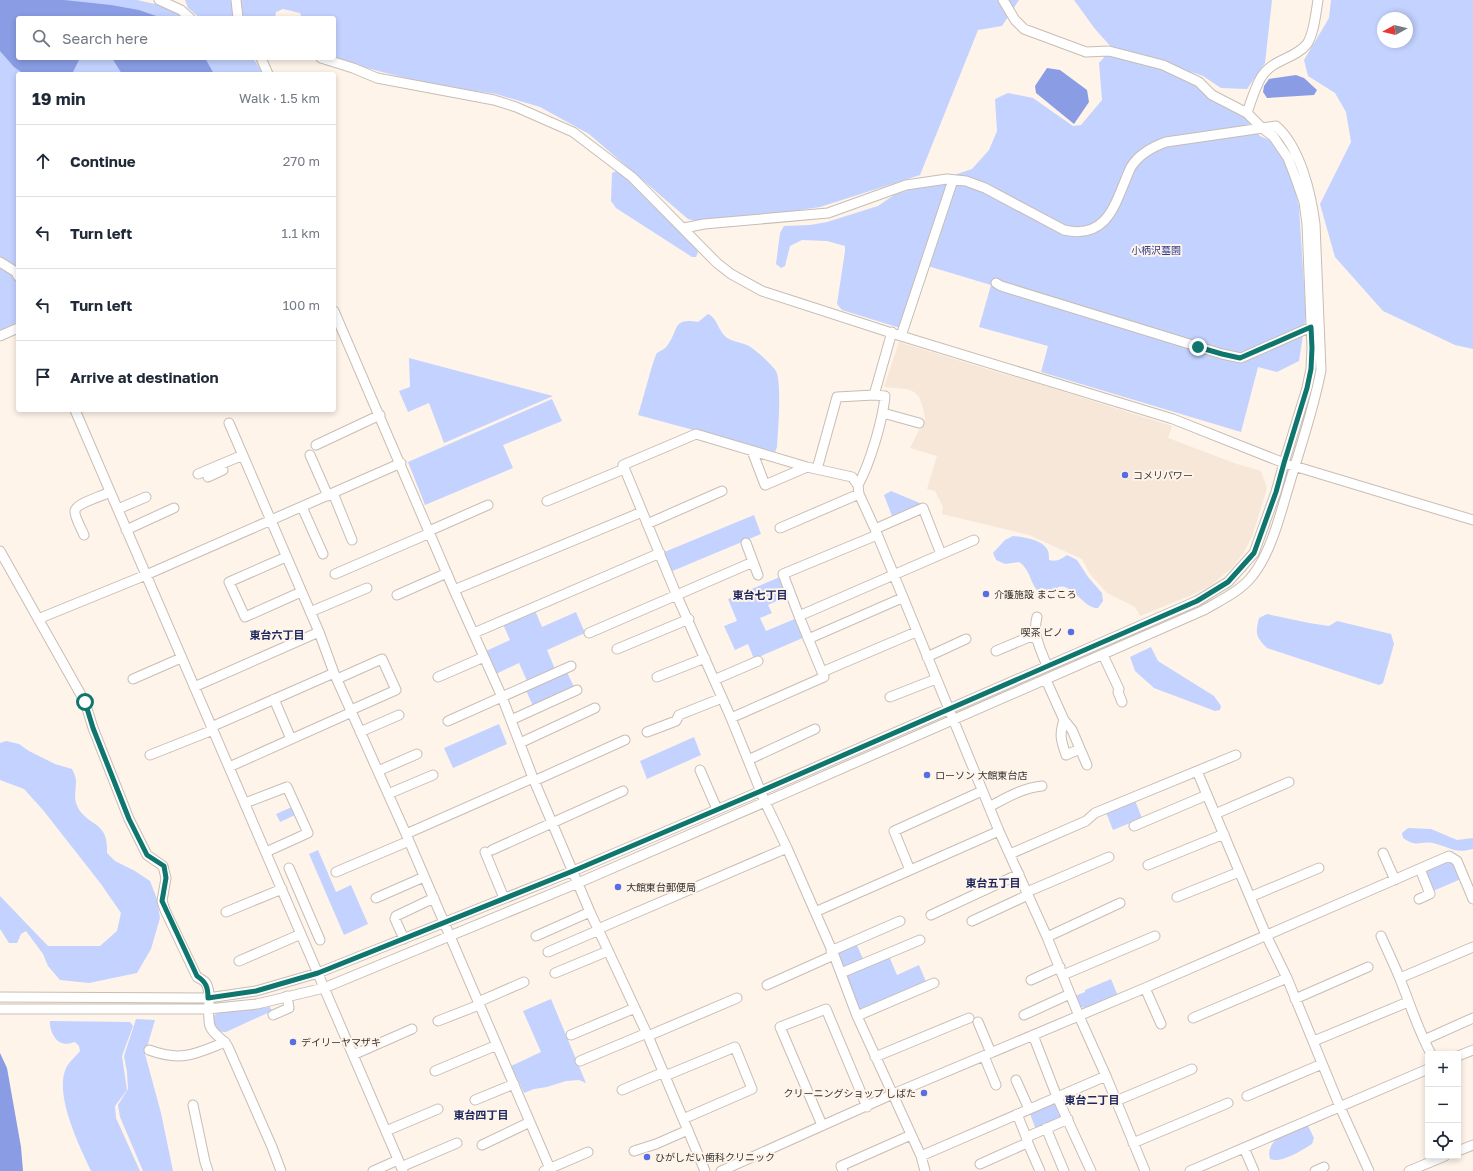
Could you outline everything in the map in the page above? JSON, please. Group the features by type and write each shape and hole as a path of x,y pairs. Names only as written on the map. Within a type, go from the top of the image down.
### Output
{"street":[{"path":"159,0 181,10 188,16"},
{"path":"236,0 238,16"},
{"path":"0,1009 208,1009 257,1004 324,988 578,882 1103,655 1204,610 1232,594 1252,577 1263,563 1278,522 1321,370 1304,202 1288,158 1273,136 1262,128 1247,112 1212,95 1199,82 1163,65 1109,51 1086,52 1024,29 1015,20 1003,0"},
{"path":"1247,112 1262,75 1274,63 1294,54 1306,45 1311,36 1318,0"},
{"path":"262,60 267,72"},
{"path":"327,60 353,68 377,78 494,100 516,107 573,132 632,177 717,263 731,274 762,291 901,336 1173,419 1294,467 1473,520"},
{"path":"684,228 704,224 828,212 906,186 928,181 947,179 966,181 984,188 1064,230 1075,232 1089,231 1102,224 1111,214 1131,167 1141,155 1152,147 1166,142 1262,128"},
{"path":"901,336 953,180"},
{"path":"0,262 16,273"},
{"path":"0,269 16,274"},
{"path":"996,283 1001,286 1150,333 1240,358 1316,326"},
{"path":"337,324 401,463 454,590 502,697 534,779 590,912 647,1034 705,1171"},
{"path":"0,996 208,998 256,991 318,973 573,871 949,710 1197,601 1228,582 1254,553 1276,492 1307,388 1316,326"},
{"path":"0,336 16,329"},
{"path":"874,395 892,332"},
{"path":"817,469 837,397 874,395 885,396 883,413 864,473 858,485"},
{"path":"76,412 401,1166"},
{"path":"883,413 919,423"},
{"path":"316,445 380,415"},
{"path":"229,422 360,732 434,898 514,1084 549,1170 588,1152"},
{"path":"925,1171 921,1156 875,1058 841,973 787,848 765,802 731,718 689,619 677,596 624,469 623,465 696,434 807,467 852,477 858,485 859,494 982,791 1062,971 1078,1016 1106,1076 1145,1171"},
{"path":"752,451 765,485 807,467"},
{"path":"198,474 244,456"},
{"path":"208,477 244,456"},
{"path":"310,456 352,540"},
{"path":"38,619 146,575 401,463"},
{"path":"547,501 624,469"},
{"path":"647,524 722,491"},
{"path":"84,535 75,514 75,510 79,505 110,492"},
{"path":"780,528 859,494"},
{"path":"118,509 146,497"},
{"path":"335,574 488,505"},
{"path":"302,507 323,554"},
{"path":"126,530 174,508"},
{"path":"731,718 824,677 783,574 876,532 923,508 941,554"},
{"path":"454,590 642,512"},
{"path":"799,616 974,540"},
{"path":"746,543 758,575"},
{"path":"0,551 85,702 93,728 129,819 147,855 164,866 166,878 162,901 163,906 197,976 205,982 208,990 210,1027 225,1042 272,1147 281,1171"},
{"path":"474,633 660,553"},
{"path":"286,557 229,582 245,617 301,592"},
{"path":"588,633 753,562"},
{"path":"397,595 447,573"},
{"path":"310,612 367,588"},
{"path":"808,639 902,598"},
{"path":"1037,617 1035,625 1037,639 1047,666"},
{"path":"617,649 689,619"},
{"path":"194,687 319,632"},
{"path":"822,672 916,632"},
{"path":"996,651 1028,637 1037,639"},
{"path":"927,657 966,639"},
{"path":"1103,655 1119,689 1118,692 1122,702"},
{"path":"438,677 484,657"},
{"path":"133,679 181,658"},
{"path":"657,677 705,658"},
{"path":"150,755 274,700 382,659 396,690 229,767"},
{"path":"714,680 758,661"},
{"path":"448,721 571,666"},
{"path":"890,698 936,679"},
{"path":"1046,680 1064,720 1072,730 1087,765"},
{"path":"511,720 578,690"},
{"path":"647,732 676,721 680,715 722,698"},
{"path":"274,700 291,739"},
{"path":"520,743 595,708"},
{"path":"360,732 399,715"},
{"path":"1064,720 1060,732 1066,755 1080,749"},
{"path":"748,760 815,730"},
{"path":"336,872 407,837 534,779 626,740"},
{"path":"378,771 417,754"},
{"path":"1010,854 1086,821 1095,813 1236,755"},
{"path":"700,770 717,810"},
{"path":"1197,771 1266,935 1287,978 1340,1107 1369,1171"},
{"path":"388,794 433,775"},
{"path":"1215,814 1289,782"},
{"path":"989,806 1016,792 1031,787 1042,786"},
{"path":"245,804 286,787 308,833 266,852"},
{"path":"910,870 894,831 982,791"},
{"path":"504,898 489,851 623,792"},
{"path":"1134,826 1207,795"},
{"path":"815,912 999,831"},
{"path":"1148,865 1224,834"},
{"path":"548,952 787,848"},
{"path":"1383,853 1395,880"},
{"path":"721,1171 822,1125 867,1107 893,1094 1145,988 1449,856 1457,861 1473,900"},
{"path":"972,921 1108,857"},
{"path":"289,868 320,940"},
{"path":"1250,897 1319,868"},
{"path":"1419,899 1430,894 1420,869"},
{"path":"1177,897 1239,872"},
{"path":"931,915 1019,874"},
{"path":"376,898 424,877"},
{"path":"226,912 282,889"},
{"path":"404,939 396,916 434,898"},
{"path":"290,908 304,902"},
{"path":"1047,937 1120,903"},
{"path":"536,936 590,912"},
{"path":"767,984 900,921"},
{"path":"239,961 301,934"},
{"path":"1031,980 1062,971 1155,936"},
{"path":"1381,936 1430,1051"},
{"path":"841,973 920,940"},
{"path":"1400,978 1473,947"},
{"path":"555,974 608,951"},
{"path":"1295,999 1368,967"},
{"path":"1193,1018 1287,978"},
{"path":"438,1021 524,982"},
{"path":"857,1016 934,984"},
{"path":"1145,988 1161,1024"},
{"path":"1024,1015 1070,994"},
{"path":"273,1015 289,1008 287,996"},
{"path":"580,1061 737,998"},
{"path":"1314,1041 1408,1002"},
{"path":"571,1035 635,1008"},
{"path":"822,1125 780,1027 826,1009 867,1107"},
{"path":"875,1058 969,1018"},
{"path":"1424,1040 1473,1018"},
{"path":"978,1022 996,1084"},
{"path":"353,1055 412,1030"},
{"path":"1033,1035 1057,1096 1091,1171"},
{"path":"149,1050 162,1055 181,1057 198,1053 225,1042"},
{"path":"435,1071 497,1045"},
{"path":"622,1090 735,1048 752,1089 683,1119"},
{"path":"1461,1055 1473,1050"},
{"path":"1247,1096 1322,1064"},
{"path":"1116,1101 1192,1069"},
{"path":"1196,1170 1425,1070"},
{"path":"921,1156 1106,1076"},
{"path":"1016,1080 1029,1109"},
{"path":"475,1100 514,1084"},
{"path":"1133,1143 1228,1103"},
{"path":"193,1105 204,1162 208,1171"},
{"path":"386,1131 438,1109"},
{"path":"1017,1114 1040,1171"},
{"path":"980,1164 1027,1141 1029,1136 1068,1119"},
{"path":"482,1145 530,1122"},
{"path":"1046,1128 1064,1171"},
{"path":"634,1151 656,1144 688,1130"},
{"path":"843,1171 841,1166 911,1135"},
{"path":"373,1171 401,1166 457,1143"},
{"path":"1461,1150 1473,1145"},
{"path":"1244,1148 1254,1171"},
{"path":"1409,1171 1438,1159"},
{"path":"1315,1171 1324,1167"}],"shaded area":[{"path":"0,0 64,0 111,5 139,10 156,16 16,16 16,60 79,60 73,72 21,72 14,67 0,51"},
{"path":"113,60 206,60 213,72 121,72"},
{"path":"1047,68 1060,70 1087,90 1089,102 1074,124 1036,93 1035,86"},
{"path":"1296,75 1304,78 1317,90 1314,95 1267,98 1263,92 1264,86 1269,79"},
{"path":"899,342 1172,426 1168,438 1237,464 1261,471 1267,488 1252,537 1244,552 1232,568 1210,586 1140,616 1135,607 1107,593 1090,574 1082,559 1029,535 942,514 943,507 935,491 927,489 937,456 910,448 925,419 919,397 914,392 907,389 884,387"},
{"path":"0,1053 7,1068 21,1147 23,1171 0,1171"}],"green space":[{"path":"0,0 137,0 164,6 181,16 16,16 16,60 255,61 262,72 16,72 16,322 0,334"},
{"path":"185,0 1019,0 1002,26 978,30 920,175 820,207 767,215 700,222 688,219 589,134 540,107 496,94 429,84 336,59 336,16 301,16 300,13 283,9 276,12 275,16 198,16 188,8"},
{"path":"1074,0 1272,0 1265,63 1247,89 1221,88 1203,76 1162,62 1113,49 1095,29"},
{"path":"1331,0 1473,0 1473,349 1455,345 1383,311 1335,257 1320,204 1351,142 1346,112 1335,93 1308,76 1304,60 1329,18"},
{"name":"小柄沢墓園","path":"1106,55 1196,77 1244,116 1260,136 1269,140 1285,160 1293,182 1299,207 1306,316 1299,361 1277,372 1258,367 1241,432 1041,372 1048,346 979,327 991,285 921,264 900,328 842,310 837,304 845,246 827,241 802,240 790,246 785,266 781,268 776,264 780,233 784,226 810,225 827,222 878,206 894,195 972,169 989,150 997,131 995,99 1008,93 1033,98 1073,126 1081,125 1102,100 1099,63"},
{"path":"617,171 623,174 690,241 698,252 696,257 692,257 616,208 611,201 612,173"},
{"path":"708,314 714,319 725,336 731,340 752,348 760,354 776,371 779,385 779,408 777,447 775,452 638,415 657,353 667,346 680,323 684,321 698,322"},
{"path":"409,358 553,396 444,443 429,403 408,412 399,391 410,387"},
{"path":"552,399 562,421 503,445 513,468 425,505 408,462"},
{"path":"891,491 922,504 892,516 884,495"},
{"path":"754,515 761,534 670,572 662,553"},
{"path":"1013,536 1033,540 1042,544 1048,551 1049,560 1052,561 1061,559 1067,555 1077,560 1088,577 1102,593 1103,601 1098,608 1088,605 1067,588 1063,587 1057,588 1045,596 1036,589 1027,570 1019,562 1005,564 996,560 993,553 1005,540"},
{"path":"780,577 788,596 768,605 772,613 760,618 766,631 797,618 805,637 754,659 748,644 735,650 724,626 737,621 728,599"},
{"path":"534,608 542,627 576,612 585,633 547,650 555,669 527,681 519,663 496,674 486,651 510,640 502,622"},
{"path":"1267,614 1329,626 1337,621 1391,634 1394,644 1383,683 1379,685 1267,648 1257,635 1257,628 1259,618"},
{"path":"1151,647 1158,661 1214,696 1221,706 1220,710 1215,711 1154,688 1135,671 1130,657"},
{"path":"566,670 574,687 533,706 525,688"},
{"path":"499,724 507,744 453,768 444,748"},
{"path":"694,737 701,755 647,779 640,761"},
{"path":"6,741 19,744 29,751 55,764 72,769 76,780 75,801 80,811 96,824 104,834 107,842 107,853 115,861 135,871 150,881 157,899 160,918 151,949 137,973 89,983 60,980 48,966 43,954 26,931 21,934 17,943 9,943 0,929 0,896 48,946 100,946 117,931 121,913 101,884 43,810 24,789 0,780 0,743"},
{"path":"1134,798 1142,818 1113,830 1105,810"},
{"path":"292,807 295,815 280,822 276,814"},
{"path":"1408,828 1431,829 1457,840 1473,838 1473,849 1461,851 1433,843 1412,843 1403,838 1402,833"},
{"path":"318,850 336,892 351,885 368,924 344,935 309,854"},
{"path":"1448,859 1454,864 1461,879 1433,891 1423,870"},
{"path":"856,943 863,959 843,967 835,952"},
{"path":"889,956 897,975 919,965 927,984 861,1011 845,978 849,973"},
{"path":"1111,979 1118,996 1084,1010 1083,1007 1080,1008 1075,996"},
{"path":"551,999 586,1083 579,1080 566,1081 524,1093 511,1066 541,1052 523,1011"},
{"path":"270,1007 272,1011 226,1032 220,1031 214,1022 213,1016 218,1013"},
{"path":"136,1019 155,1020 145,1054 161,1113 173,1171 143,1171 120,1117 118,1105 128,1089 124,1056"},
{"path":"50,1021 130,1022 133,1026 122,1056 127,1090 115,1106 116,1118 140,1171 91,1171 80,1148 65,1106 63,1092 63,1079 66,1068 80,1051 79,1046 75,1042 65,1044 59,1042 51,1031"},
{"path":"1054,1100 1062,1119 1036,1130 1029,1111"},
{"path":"1308,1126 1314,1138 1312,1144 1297,1153 1280,1160 1270,1159 1269,1152 1275,1141 1287,1132"}],"place":[{"name":"コメリパワー","path":"1125,475"},
{"name":"介護施設 まごころ","path":"986,594"},
{"name":"喫茶 ピノ","path":"1071,632"},
{"name":"ローソン 大館東台店","path":"927,775"},
{"name":"大館東台郵便局","path":"618,887"},
{"name":"デイリーヤマザキ","path":"293,1042"},
{"name":"クリーニングショップ しばた","path":"924,1093"},
{"name":"ひがしだい歯科クリニック","path":"647,1157"}],"district":[{"name":"東台七丁目","path":"760,594"},
{"name":"東台六丁目","path":"277,634"},
{"name":"東台五丁目","path":"993,882"},
{"name":"東台二丁目","path":"1092,1099"},
{"name":"東台四丁目","path":"481,1114"}],"route":[{"path":"85,702 93,728 129,819 147,855 164,866 166,878 162,901 197,976 205,982 208,990 208,998 256,991 318,973 573,871 761,791 1197,601 1228,582 1254,553 1276,492 1307,388 1311,369 1311,327 1240,358 1198,347"}]}
